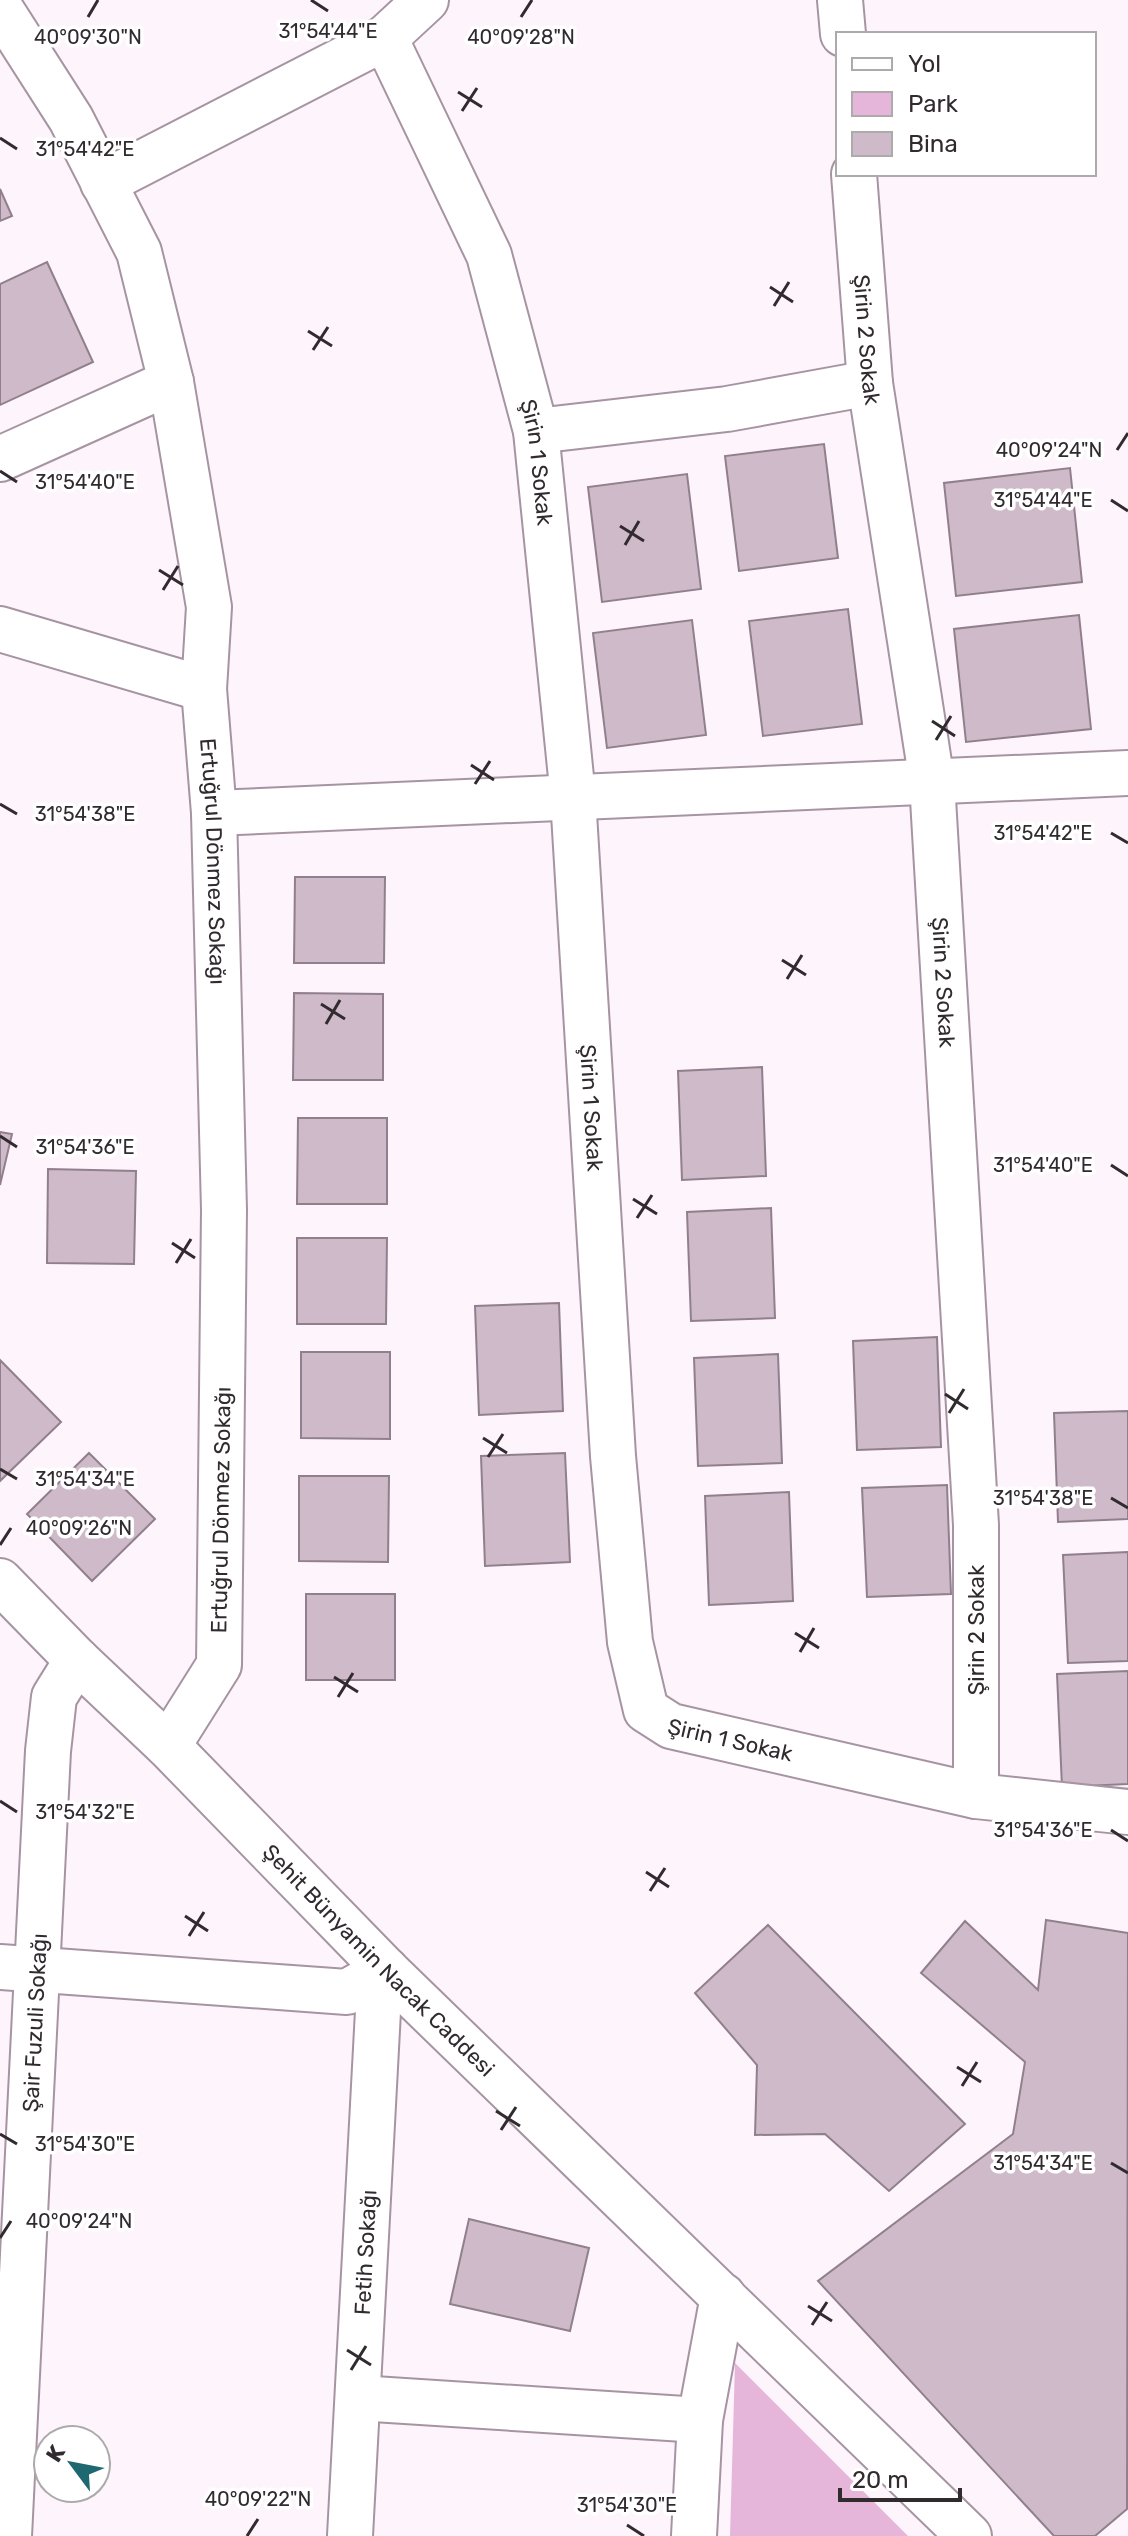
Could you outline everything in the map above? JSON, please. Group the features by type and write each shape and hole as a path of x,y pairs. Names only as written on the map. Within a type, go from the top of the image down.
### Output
{"street":[{"path":"103,183 385,38 426,0"},
{"path":"840,0 843,32"},
{"name":"Ertuğrul Dönmez Sokağı","path":"3,20 71,119 139,252 171,382 209,607 204,689 214,813 224,1210 219,1665 168,1746"},
{"name":"Şirin 1 Sokak","path":"385,38 489,255 536,431 573,797 613,1456 630,1642 646,1710 671,1726 976,1796 1128,1812"},
{"name":"Şirin 2 Sokak","path":"854,176 870,383 932,782 976,1525 976,1796"},
{"path":"0,459 171,382"},
{"path":"536,431 727,409 870,383"},
{"path":"0,629 204,689"},
{"path":"214,813 1128,773"},
{"name":"Şehit Bünyamin Nacak Caddesi","path":"0,1581 77,1660 168,1746 386,1970 969,2536"},
{"name":"Şair Fuzuli Sokağı","path":"9,2536 19,1968 54,1697 77,1660"},
{"path":"19,1968 347,1992 386,1970"},
{"name":"Fetih Sokağı","path":"350,2536 378,2011 386,1970"},
{"path":"694,2536 700,2420 723,2296"},
{"path":"358,2398 700,2420"}],"green space":[{"path":"735,2363 908,2536 730,2536"}],"building":[{"path":"0,189 12,216 0,221"},
{"path":"47,262 93,362 0,405 0,284"},
{"path":"824,444 838,558 739,571 725,456"},
{"path":"1070,468 1082,582 956,596 944,483"},
{"path":"687,474 701,589 602,602 588,487"},
{"path":"848,609 862,724 763,736 749,621"},
{"path":"1079,615 1091,729 966,742 954,629"},
{"path":"692,620 706,735 607,748 593,633"},
{"path":"295,877 385,877 384,963 294,963"},
{"path":"294,993 383,994 383,1080 293,1080"},
{"path":"762,1067 766,1176 682,1180 678,1071"},
{"path":"298,1118 387,1118 387,1204 297,1204"},
{"path":"0,1132 12,1134 0,1185"},
{"path":"48,1169 136,1171 134,1264 47,1263"},
{"path":"771,1208 775,1318 691,1321 687,1212"},
{"path":"297,1238 387,1238 386,1324 297,1324"},
{"path":"559,1303 563,1411 479,1415 475,1306"},
{"path":"937,1337 941,1447 857,1450 853,1341"},
{"path":"301,1352 390,1352 390,1439 301,1438"},
{"path":"778,1354 782,1463 698,1466 694,1358"},
{"path":"0,1360 61,1422 0,1481"},
{"path":"1128,1411 1128,1519 1058,1522 1054,1413"},
{"path":"89,1453 155,1519 92,1581 27,1514"},
{"path":"565,1453 570,1562 485,1566 481,1456"},
{"path":"299,1476 389,1476 388,1562 299,1561"},
{"path":"947,1485 951,1594 867,1597 862,1488"},
{"path":"789,1492 793,1601 709,1605 705,1496"},
{"path":"1128,1552 1128,1661 1068,1663 1063,1555"},
{"path":"306,1594 395,1594 395,1680 306,1680"},
{"path":"1128,1671 1128,1784 1062,1787 1057,1674"},
{"path":"1046,1920 1128,1933 1127,2509 1095,2536 1054,2536 818,2281 1013,2134 1025,2062 921,1973 965,1921 1038,1990"},
{"path":"768,1925 965,2124 889,2191 825,2134 755,2135 757,2065 695,1993"},
{"path":"469,2219 589,2248 570,2331 450,2304"}]}
